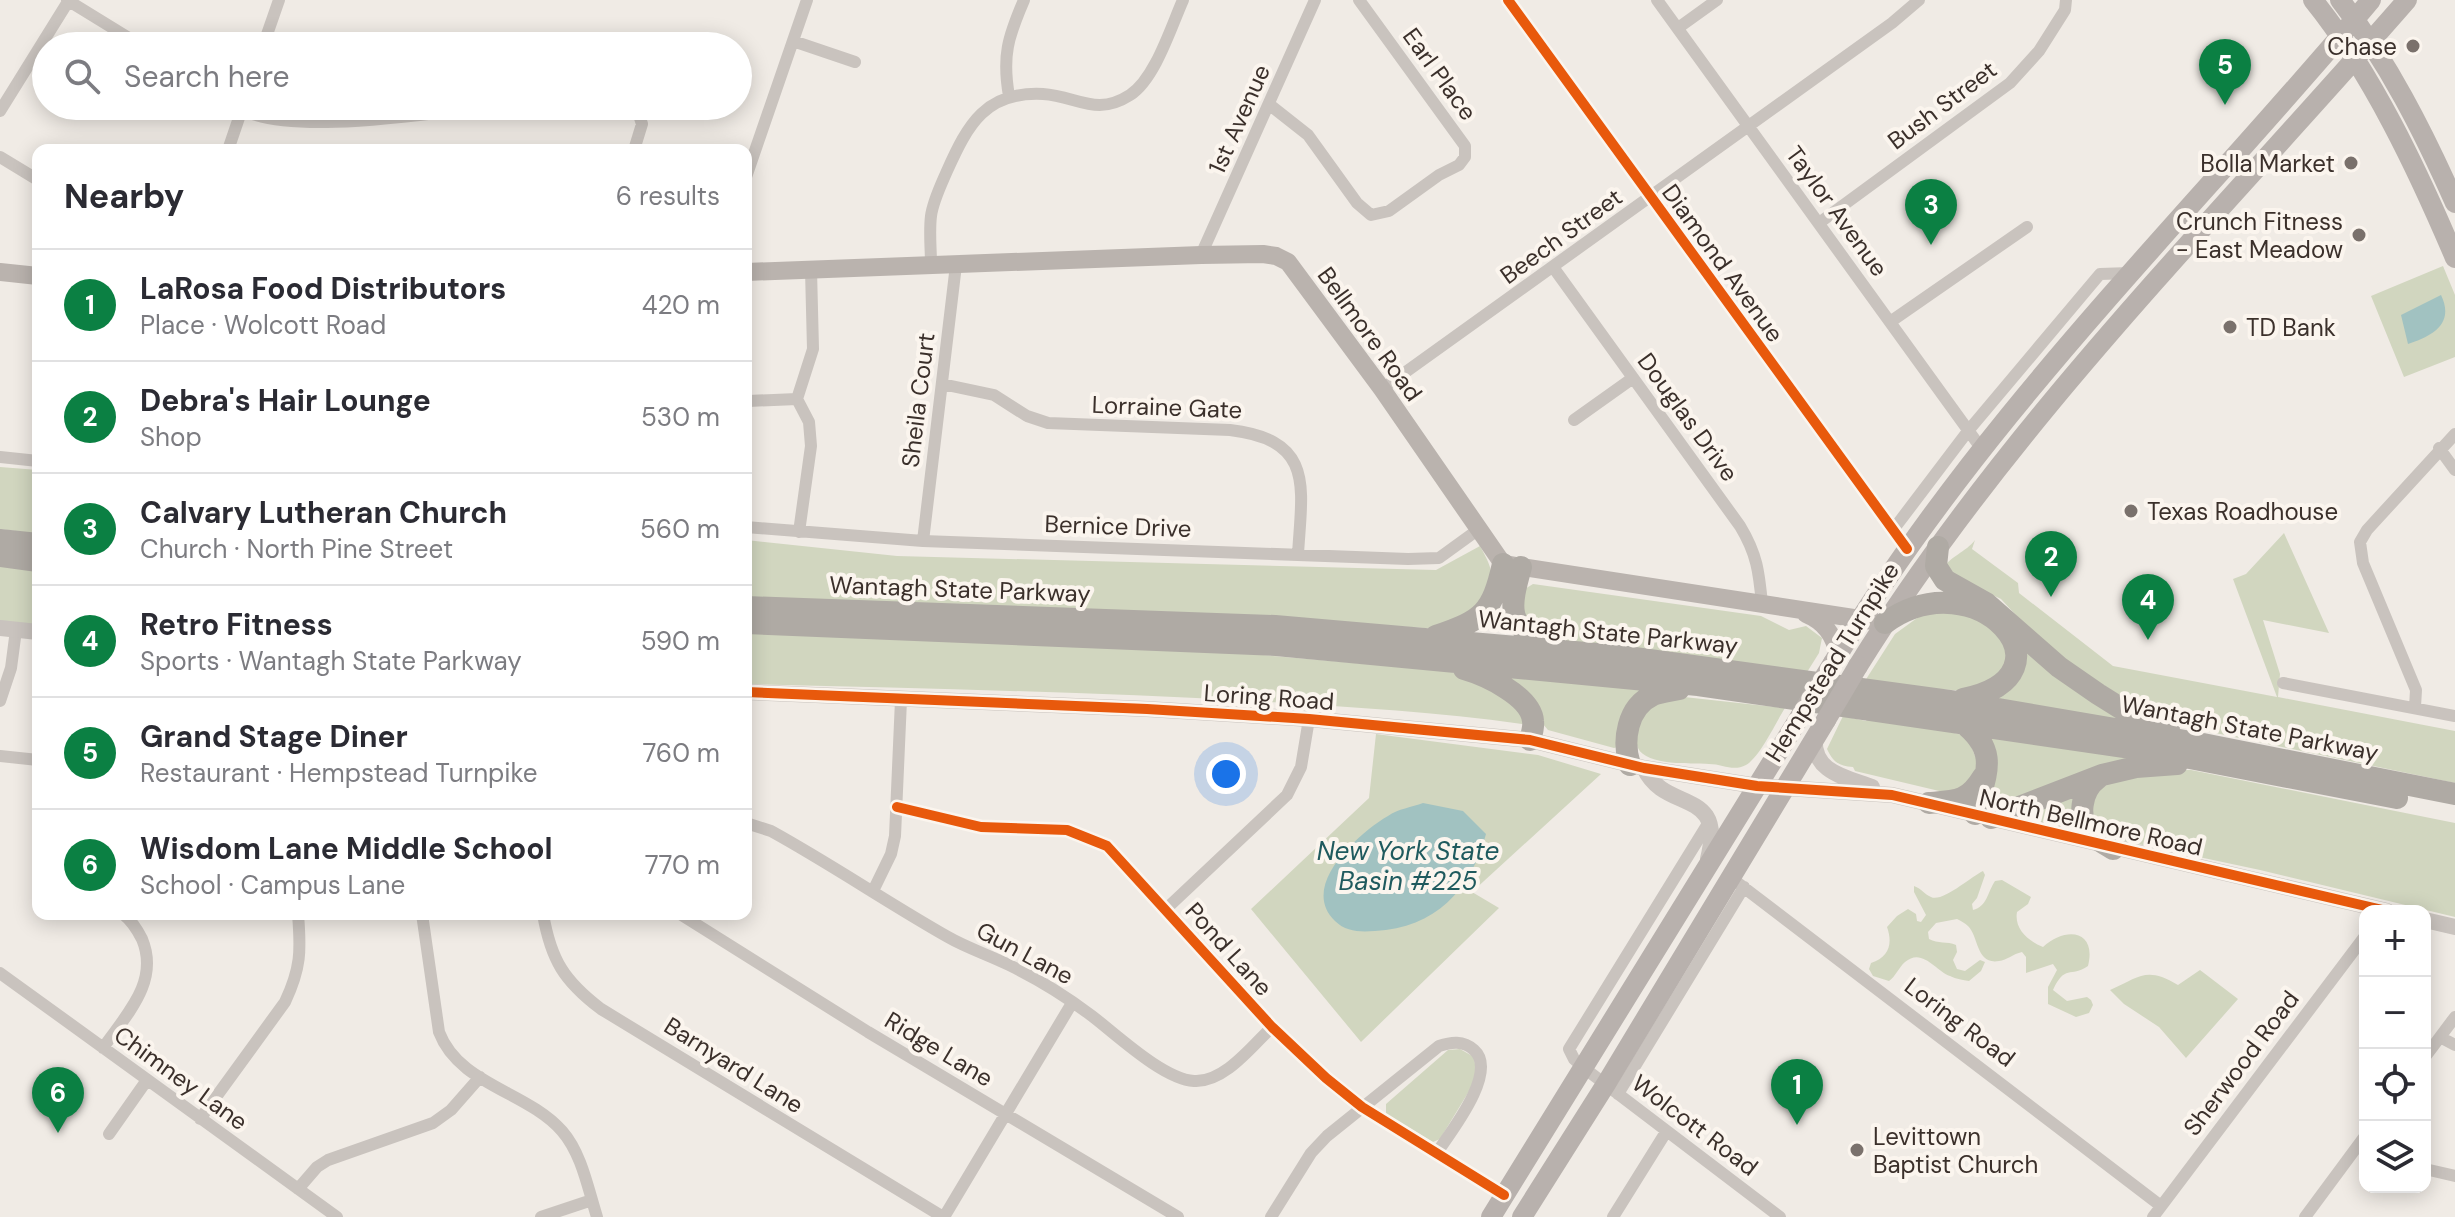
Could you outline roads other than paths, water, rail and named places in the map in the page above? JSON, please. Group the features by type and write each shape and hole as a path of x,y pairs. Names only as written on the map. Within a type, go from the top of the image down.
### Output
{"highway":[{"path":"0,540 32,543"},
{"path":"1938,547 1935,563 1943,578 1986,603 2059,667 2122,709 2204,753"},
{"path":"0,556 32,560"},
{"path":"1424,648 1484,612 1512,566"},
{"path":"1512,566 1513,616 1518,625 1537,638 1620,656"},
{"path":"1885,623 1902,610 1945,601 1985,612 2000,622 2010,634 2016,648 2011,675 2003,685 1956,712 1984,745 1988,769 1983,816 2102,775 2204,753"},
{"name":"Wantagh State Parkway","path":"752,607 1275,626 1698,685 1956,712"},
{"name":"Wantagh State Parkway","path":"752,623 1620,656 2455,794"},
{"path":"1424,648 1479,673 1527,704 1534,724 1530,740"},
{"path":"1637,767 1626,752 1626,732 1639,707 1654,694 1698,685"},
{"name":"Wantagh State Parkway","path":"2204,753 2455,809"},
{"path":"1929,803 1963,799 1975,789 1988,769"},
{"path":"2102,775 2087,789 2083,812 2085,826 2113,849"}],"main road":[{"path":"2313,0 2355,60 2428,195 2455,258"},
{"path":"2340,0 2371,41 2425,137 2455,203"},
{"name":"Hempstead Turnpike","path":"1491,1217 1860,619 1907,549 1981,448 2059,353 2371,0"},
{"name":"Hempstead Turnpike","path":"1522,1217 1612,1089 1737,882 1783,788 1885,623 1938,547 2011,452 2407,0"},
{"name":"Bellmore Road","path":"752,272 1201,255 1276,256 1288,262 1382,389 1479,529 1512,566"},
{"path":"0,272 32,275"},
{"path":"2011,452 2002,443 2006,431 2059,353"},
{"path":"1512,566 1885,623"},
{"path":"1788,607 1816,618 1824,625 1834,639 1836,658"}],"street":[{"path":"48,32 68,0 119,32"},
{"path":"268,32 279,0"},
{"path":"752,160 807,0"},
{"path":"1009,96 1006,50 1024,0"},
{"path":"931,265 930,218 933,206 960,142 980,114 1009,96 1045,94 1096,106 1120,101 1140,87 1152,69 1183,0"},
{"name":"1st Avenue","path":"1201,255 1315,0"},
{"name":"Earl Place","path":"1270,105 1308,135 1357,203 1371,215 1389,211 1439,175 1459,165 1465,157 1465,146 1359,0"},
{"name":"Diamond Avenue","path":"1508,0 1907,549"},
{"name":"Taylor Avenue","path":"1657,0 1981,448"},
{"path":"1678,28 1717,0"},
{"name":"Beech Street","path":"1382,389 1892,23 1919,0"},
{"name":"Bush Street","path":"1819,223 2010,83 2039,51 2065,10 2066,0"},
{"path":"793,41 855,62"},
{"path":"0,111 32,59"},
{"path":"230,144 236,120"},
{"path":"286,120 330,120"},
{"path":"636,144 641,120"},
{"path":"0,157 32,176"},
{"path":"1890,322 2027,227"},
{"name":"Sheila Court","path":"923,541 956,265"},
{"name":"Douglas Drive","path":"1553,267 1740,526 1758,564 1762,604"},
{"path":"799,532 811,446 809,422 797,399 813,349 811,270"},
{"name":"Hempstead Turnpike","path":"1893,530 1968,431 2100,274 2130,273"},
{"path":"1574,420 1633,378"},
{"name":"Lorraine Gate","path":"942,384 994,395 1027,416 1048,423 1230,430 1271,438 1283,447 1297,465 1301,498 1298,554"},
{"path":"752,401 797,399"},
{"path":"2415,707 2416,690 2363,563 2360,542 2439,448 2455,434"},
{"path":"2439,448 2455,470"},
{"path":"0,457 32,460"},
{"name":"Bernice Drive","path":"752,528 923,541 1408,559 1439,558 1479,529"},
{"path":"0,701 11,668 8,629 32,631"},
{"path":"2283,683 2455,716"},
{"name":"Loring Road","path":"752,692 1309,719 1530,740 1637,767 1783,788"},
{"path":"873,891 891,854 897,807 901,700"},
{"path":"1166,909 1287,795 1301,767 1309,719"},
{"path":"1820,728 1817,756 1828,770 1892,795"},
{"path":"0,756 32,759"},
{"path":"1637,767 1651,784 1697,806 1709,822 1713,832 1705,871"},
{"name":"North Bellmore Road","path":"1783,788 1892,795 2359,905"},
{"name":"Pond Lane","path":"897,807 981,827 1067,830 1107,846 1272,1027 1326,1078 1362,1107 1504,1195"},
{"path":"1584,1068 1570,1052 1571,1045 1709,822"},
{"name":"Gun Lane","path":"752,825 771,831 951,939 1011,965 1088,1013 1143,1056 1178,1077 1205,1081 1218,1075 1272,1027"},
{"name":"Loring Road","path":"1737,882 2161,1206"},
{"path":"103,1048 141,994 146,981 147,951 138,930 129,920"},
{"path":"200,1119 285,1002 294,982 301,952 298,920"},
{"path":"423,920 439,1032 444,1045 456,1061 538,1111 562,1132 578,1157 597,1217"},
{"name":"Barnyard Lane","path":"544,920 547,939 561,971 579,993 943,1217"},
{"name":"Ridge Lane","path":"690,920 1178,1217"},
{"path":"2431,921 2455,927"},
{"name":"Sherwood Road","path":"2153,1217 2359,944"},
{"name":"Chimney Lane","path":"0,973 337,1217"},
{"path":"943,1217 1072,1003"},
{"path":"2431,1049 2455,1017"},
{"path":"2440,1037 2455,1045"},
{"path":"1271,1217 1311,1153 1362,1107 1439,1046 1455,1042 1471,1047 1481,1062 1479,1081 1436,1154"},
{"name":"Wolcott Road","path":"1584,1068 1780,1217"},
{"path":"298,1189 317,1167 328,1160 433,1123 451,1110 480,1077"},
{"path":"109,1134 147,1080"},
{"path":"1613,1217 1666,1132"},
{"path":"2305,1217 2359,1148"},
{"path":"2431,1170 2455,1176"},
{"path":"541,1217 592,1200"}],"water":[{"path":"2441,295 2445,314 2439,327 2408,344 2401,315"},
{"name":"New York State Basin #225","path":"1423,803 1463,811 1486,834 1471,872 1460,889 1433,914 1396,928 1359,931 1339,925 1326,907 1324,892 1337,861 1376,824 1396,812"}],"place":[{"name":"Chase","path":"2413,46"},
{"name":"Grand Stage Diner","path":"2225,105"},
{"name":"Bolla Market","path":"2351,163"},
{"name":"Crunch Fitness - East Meadow","path":"2359,235"},
{"name":"Calvary Lutheran Church","path":"1931,245"},
{"name":"TD Bank","path":"2230,327"},
{"name":"Texas Roadhouse","path":"2131,511"},
{"name":"Debra's Hair Lounge","path":"2051,597"},
{"name":"Retro Fitness","path":"2148,640"},
{"name":"LaRosa Food Distributors","path":"1797,1125"},
{"name":"Wisdom Lane Middle School","path":"58,1133"},
{"name":"Levittown Baptist Church","path":"1857,1150"}]}
